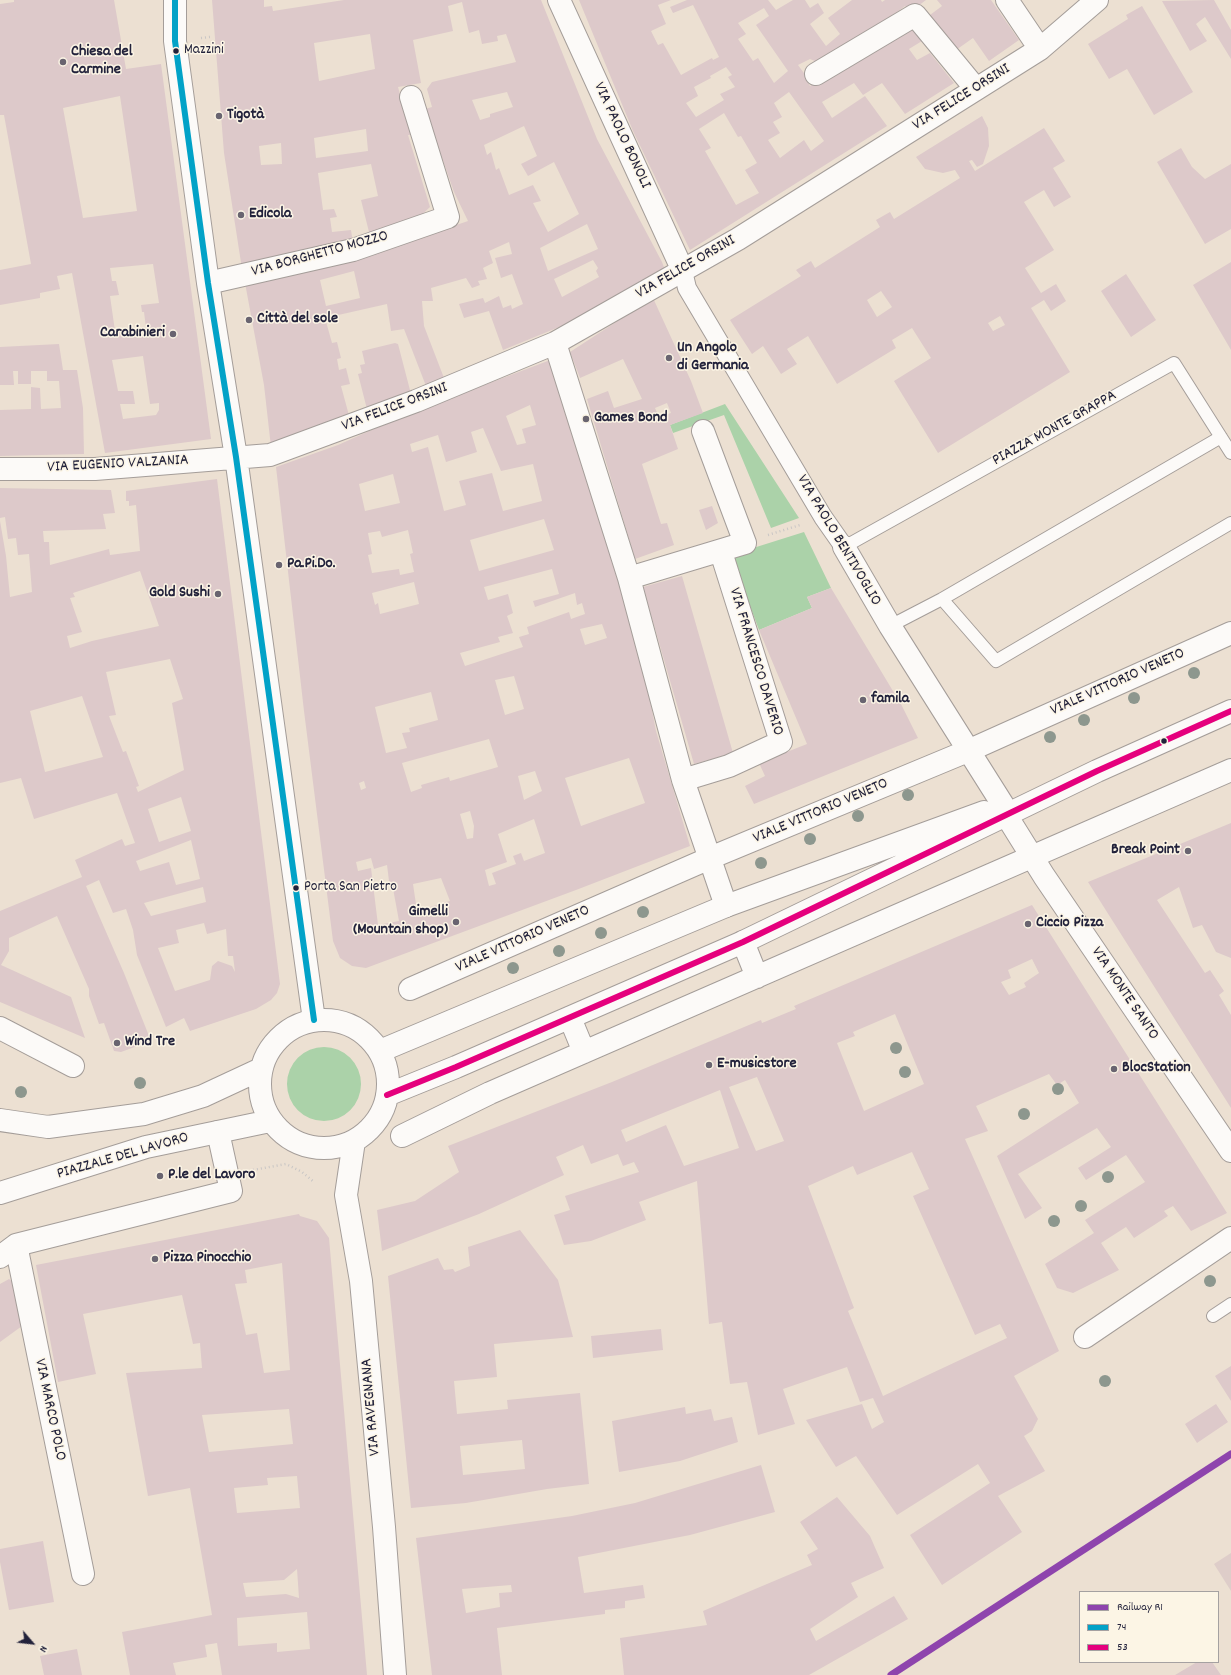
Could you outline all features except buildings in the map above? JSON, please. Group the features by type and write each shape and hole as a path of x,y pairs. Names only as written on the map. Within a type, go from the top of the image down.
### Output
{"street":[{"path":"175,0 175,41 208,283 236,457 314,1020"},
{"name":"VIA PAOLO BONOLI","path":"559,0 683,271"},
{"path":"1007,0 1040,49"},
{"name":"VIA FELICE ORSINI","path":"236,457 270,455 416,400 556,343 683,271 1040,49 1097,0"},
{"path":"816,74 915,15 976,89"},
{"name":"VIA BORGHETTO MOZZO","path":"208,283 353,250 448,217 411,97"},
{"name":"VIA PAOLO BENTIVOGLIO","path":"683,271 687,288 823,517 844,547 890,626 970,750 1005,810"},
{"path":"556,343 629,578 683,780 726,906"},
{"path":"629,578 720,552 745,543 703,431"},
{"name":"VIA EUGENIO VALZANIA","path":"0,469 95,469 236,457"},
{"name":"VIA FRANCESCO DAVERIO","path":"683,780 729,766 781,742 720,552"},
{"name":"VIALE VITTORIO VENETO","path":"410,989 710,858 970,750 1231,633"},
{"path":"388,1095 570,1018 743,942 1005,810 1231,711"},
{"path":"402,1136 490,1093 1231,770"},
{"path":"380,1051 726,906 1005,810"},
{"name":"VIA MONTE SANTO","path":"1005,810 1031,856 1231,1151"},
{"path":"743,942 757,977"},
{"path":"570,1018 584,1052"},
{"path":"314,1020 333,1020 352,1026 367,1036 380,1051 386,1065 388,1095 383,1110 372,1128 354,1141 336,1148 318,1149 299,1144 283,1134 270,1121 262,1104 259,1087 261,1069 268,1051 280,1037 296,1026 314,1020"},
{"path":"0,1028 73,1066"},
{"path":"0,1120 48,1127 144,1114 203,1096 261,1069"},
{"name":"PIAZZALE DEL LAVORO","path":"0,1193 146,1147 270,1121"},
{"path":"8,1251 231,1191 218,1132"},
{"name":"VIA RAVEGNANA","path":"354,1141 346,1195 361,1281 384,1527 395,1675"},
{"path":"1085,1337 1231,1238"},
{"name":"VIA MARCO POLO","path":"8,1251 83,1574"}],"lane":[{"name":"PIAZZA MONTE GRAPPA","path":"844,547 1174,363 1231,453"},
{"path":"890,626 942,599 1221,437"},
{"path":"942,599 996,661 1231,523"},
{"path":"1213,1316 1231,1304"}],"path":[{"path":"745,543 823,517"}],"shaded area":[{"path":"1231,1553 1231,1591 1214,1564"}],"green space":[{"path":"725,404 799,518 771,528 724,415 673,433 670,425"},
{"path":"804,532 831,588 807,597 812,608 759,630 731,555"},
{"path":"324,1047 345,1053 355,1063 361,1084 355,1105 345,1115 324,1121 303,1115 293,1105 287,1084 293,1063 303,1053"}],"rail line":[{"name":"R1","path":"891,1675 1231,1454"}],"transit line":[{"name":"74","path":"175,0 175,41 208,283 236,457 314,1020"},
{"name":"53","path":"387,1095 456,1067 743,942 1097,771 1231,711"}],"place":[{"name":"Mazzini","path":"176,51"},
{"name":"Chiesa del Carmine","path":"63,62"},
{"name":"Tigotà","path":"219,116"},
{"name":"Edicola","path":"241,215"},
{"name":"Città del sole","path":"249,320"},
{"name":"Carabinieri","path":"173,334"},
{"name":"Un Angolo di Germania","path":"669,358"},
{"name":"Games Bond","path":"586,419"},
{"name":"Pa.Pi.Do.","path":"279,565"},
{"name":"Gold Sushi","path":"218,594"},
{"name":"famila","path":"863,700"},
{"name":"Break Point","path":"1188,851"},
{"name":"Porta San Pietro","path":"296,888"},
{"name":"Gimelli (Mountain shop)","path":"456,922"},
{"name":"Ciccio Pizza","path":"1028,924"},
{"name":"Wind Tre","path":"117,1043"},
{"name":"E-musicstore","path":"709,1065"},
{"name":"BlocStation","path":"1114,1069"},
{"name":"P.le del Lavoro","path":"160,1176"},
{"name":"Pizza Pinocchio","path":"155,1259"}]}
